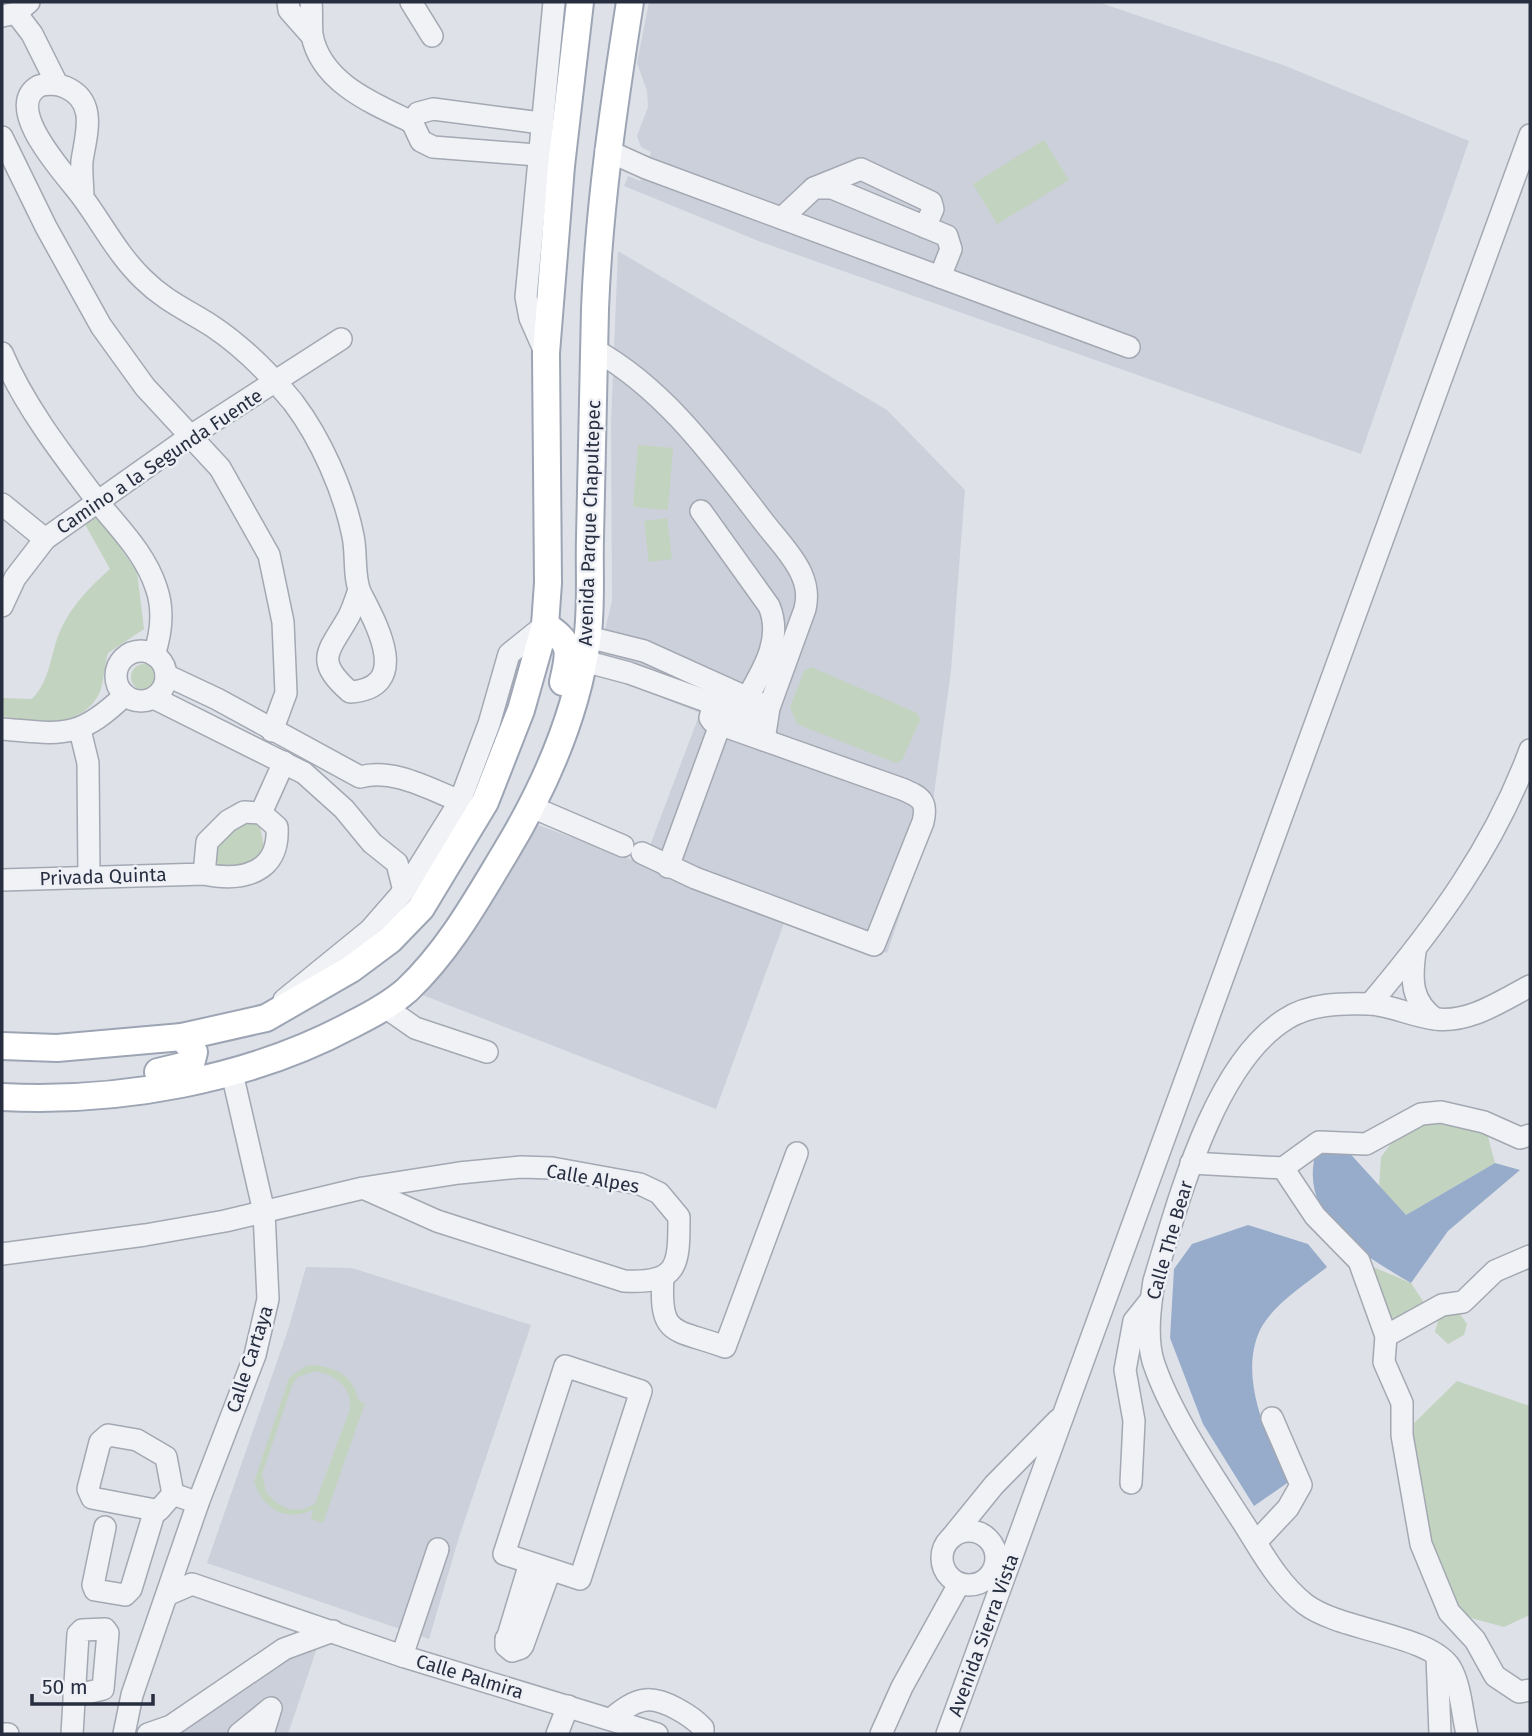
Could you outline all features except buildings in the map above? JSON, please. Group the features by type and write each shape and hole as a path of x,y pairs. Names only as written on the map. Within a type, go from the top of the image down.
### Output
{"main road":[{"name":"Avenida Parque Chapultepec","path":"2,1046 57,1048 182,1037 266,1018 351,969 390,940 421,908 485,802 520,710 545,625 548,583 546,353 561,166 580,2"},
{"name":"Avenida Parque Chapultepec","path":"2,1097 55,1100 201,1081 282,1058 314,1045 385,1007 407,989 456,936 531,807 550,770 573,707 586,649 595,350 606,150 630,2"},
{"path":"545,625 564,638 569,655 554,720 550,770"},
{"path":"55,1100 89,1084 186,1067 191,1064 194,1052 182,1037"}],"street":[{"path":"288,2 289,10 312,36 327,67 339,81 412,122 421,141 433,147 537,155"},
{"path":"312,2 312,36"},
{"path":"411,2 432,36"},
{"path":"546,353 530,318 526,297 537,155 554,2"},
{"path":"16,10 32,34 57,84"},
{"path":"83,198 82,163 88,134 88,111 72,91 57,84 40,86 28,95 25,110 32,134 43,154 83,198 100,226 141,277 172,305 212,326 251,356 294,403 340,492 353,536 359,590"},
{"path":"412,122 418,113 433,109 541,123"},
{"name":"Avenida Sierra Vista","path":"947,1734 1530,135"},
{"path":"2,137 9,172 102,326 145,387 220,468 269,555 283,622 286,693 272,731"},
{"path":"606,150 1129,347"},
{"path":"9,172 43,154"},
{"path":"782,218 814,188 851,172 871,171 931,202 933,209 925,227"},
{"path":"814,188 832,188 947,236 951,242 940,277"},
{"name":"Camino a la Segunda Fuente","path":"2,606 15,578 45,539 192,435 341,339"},
{"path":"595,350 617,363 657,398 708,450 799,569 808,596 762,727"},
{"path":"2,353 35,415 97,500 136,547 157,588 162,632 154,655"},
{"path":"2,504 45,539"},
{"path":"701,511 769,606 774,617 775,629 767,662 747,698"},
{"path":"774,617 800,619"},
{"path":"266,1018 300,984 370,930 404,891 460,801 489,724 509,654 545,625"},
{"path":"586,649 643,651 747,698 762,727"},
{"path":"531,807 633,849 668,867 874,945 923,822 924,802 920,797 713,705 629,673 586,649"},
{"path":"145,652 160,660 166,676 161,692 154,698 139,701 125,695 116,676 125,657 145,652"},
{"path":"166,676 217,699 360,777 379,774 401,777 460,801"},
{"path":"2,729 50,733 80,730 105,714 125,695"},
{"path":"154,698 304,773 344,809 372,843 397,863 404,891"},
{"path":"203,721 217,699"},
{"path":"713,705 710,718 720,726 762,727"},
{"path":"668,867 720,726"},
{"path":"80,730 88,763 89,876"},
{"path":"1370,1004 1415,951 1467,879 1525,782 1530,750"},
{"path":"304,773 314,753"},
{"path":"204,874 207,842 228,821 244,811 261,813 284,762"},
{"name":"Privada Quinta","path":"2,880 204,874 220,877 246,876 274,857 278,841 277,827 261,813"},
{"path":"1415,951 1411,977 1414,993 1423,1010 1436,1019"},
{"name":"Calle The Bear","path":"1437,1655 1316,1611 1283,1582 1207,1466 1164,1387 1153,1359 1150,1301 1191,1163 1237,1067 1261,1038 1286,1018 1313,1007 1370,1004 1436,1019 1459,1020 1530,986"},
{"path":"385,1007 415,1028 487,1052"},
{"name":"Calle Cartaya","path":"124,1734 132,1695 169,1594 198,1503 255,1354 268,1299 264,1212 232,1073"},
{"path":"1191,1163 1283,1168 1319,1142 1366,1144 1421,1114 1441,1112 1484,1122 1520,1138 1530,1135"},
{"path":"363,1188 436,1221 624,1281 650,1283 663,1277 663,1319 673,1328 725,1347 797,1153"},
{"name":"Calle Alpes","path":"2,1254 145,1235 264,1212 363,1188 459,1173 521,1167 552,1168 640,1184 659,1192 680,1217 679,1252 673,1268 663,1277"},
{"path":"1283,1168 1315,1216 1359,1261 1386,1336 1384,1362 1402,1403 1402,1435 1425,1555 1449,1612 1475,1640 1495,1676 1519,1692 1530,1690"},
{"path":"1386,1336 1442,1305 1463,1302 1495,1271 1530,1256"},
{"path":"1131,1483 1134,1421 1125,1370 1135,1321 1150,1301"},
{"path":"565,1366 641,1391 580,1579 540,1566 504,1554 565,1366"},
{"path":"951,1538 964,1531 982,1534 989,1540 996,1557 995,1566 985,1580 968,1586 952,1579 942,1565 943,1548 951,1538 994,1485 1064,1414"},
{"path":"1256,1542 1288,1508 1301,1485 1272,1418"},
{"path":"108,1435 137,1440 166,1457 173,1494 159,1510 92,1498 89,1494 100,1442 108,1435"},
{"path":"173,1494 198,1503"},
{"path":"105,1527 93,1586 95,1590 125,1595 131,1589 155,1510"},
{"path":"402,1656 438,1549"},
{"path":"181,1557 192,1584"},
{"path":"501,1685 540,1566"},
{"path":"169,1594 192,1584 333,1631"},
{"path":"881,1734 902,1687 959,1584"},
{"path":"284,1649 290,1616"},
{"path":"148,1734 180,1720 284,1649 333,1631"},
{"name":"Calle Palmira","path":"333,1631 402,1656 612,1718 657,1734"},
{"path":"1437,1655 1440,1734"},
{"path":"1437,1655 1454,1676 1467,1734"},
{"path":"132,1695 142,1717 152,1723 180,1720"},
{"path":"72,1734 74,1696"},
{"path":"612,1718 627,1707 647,1699 690,1714 704,1728 703,1734"},
{"path":"557,1734 568,1706"},
{"path":"239,1734 271,1709 264,1734"}],"shaded area":[{"path":"649,2 1098,2 1283,65 1469,141 1361,454 761,242 624,186 628,176 640,181 651,152 641,147 637,136 648,107 647,91 637,63"},
{"path":"618,251 887,410 965,490 951,671 929,830 887,953 787,915 716,1109 407,989 525,820 643,864 700,713 595,671 612,601 611,422"},
{"path":"306,1267 352,1268 531,1325 460,1534 429,1639 207,1563 288,1330"},
{"path":"314,1638 320,1639 288,1734 173,1734"}],"green space":[{"path":"1044,140 1069,180 997,224 973,184"},
{"path":"638,445 673,448 668,510 633,507"},
{"path":"93,509 137,572 144,629 108,653 98,696 79,714 54,721 2,716 2,698 32,699 38,692 47,675 65,620 82,597 110,569 81,517"},
{"path":"667,518 672,559 649,562 644,521"},
{"path":"144,664 153,668 157,677 153,686 144,690 135,686 131,677 135,668"},
{"path":"811,667 917,713 920,720 902,760 896,763 797,724 790,707 804,671"},
{"path":"248,820 260,827 265,851 240,868 211,866 224,838"},
{"path":"1484,1122 1495,1163 1406,1215 1379,1189 1381,1157 1406,1123"},
{"path":"1359,1261 1411,1283 1430,1312 1386,1336"},
{"path":"1442,1307 1457,1310 1467,1324 1464,1335 1448,1344 1435,1332"},
{"path":"322,1366 343,1374 352,1385 359,1401 365,1403 323,1523 311,1519 313,1510 294,1515 277,1511 264,1500 254,1482 289,1378 304,1367","holes":["315,1371 336,1379 345,1388 350,1409 315,1504 294,1510 277,1503 266,1492 262,1474 293,1383 298,1377"]},
{"path":"1457,1381 1530,1406 1530,1615 1504,1627 1449,1612 1402,1435"}],"water":[{"path":"1344,1147 1406,1215 1495,1163 1520,1170 1448,1231 1411,1283 1354,1246 1324,1213 1316,1194 1313,1173 1317,1149"},
{"path":"1248,1225 1308,1244 1327,1267 1273,1312 1260,1330 1254,1348 1252,1368 1258,1408 1290,1481 1254,1506 1203,1424 1170,1338 1174,1269 1192,1244"}]}
